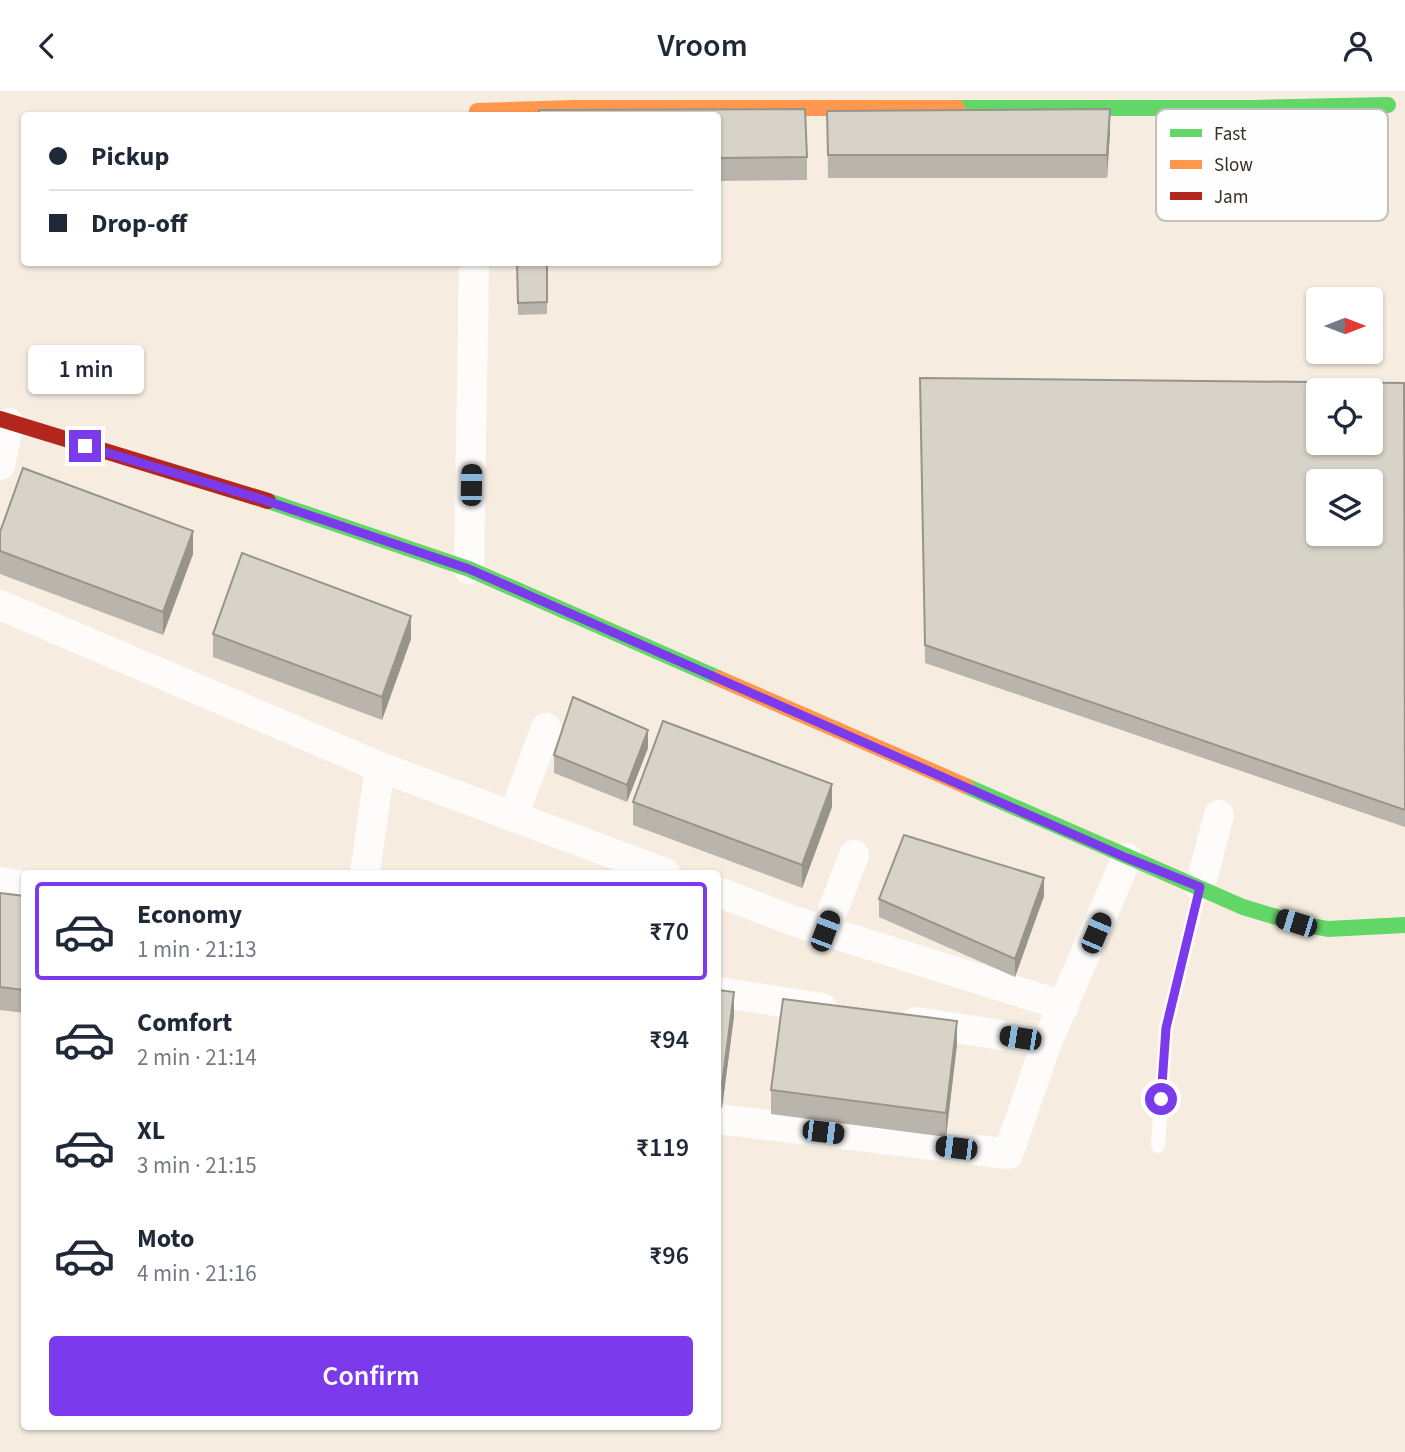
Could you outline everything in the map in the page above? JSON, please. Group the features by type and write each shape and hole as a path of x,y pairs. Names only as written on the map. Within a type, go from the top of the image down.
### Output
{"street":[{"path":"477,106 902,109 1240,108 1388,104"},
{"path":"469,569 474,266"},
{"path":"0,465 5,421 261,499 469,569 1242,907 1296,923 1328,929 1355,930 1405,925"},
{"path":"0,605 380,767 657,870"},
{"path":"513,817 546,728"},
{"path":"365,870 380,767"},
{"path":"1200,887 1219,815"},
{"path":"825,931 854,855"},
{"path":"721,1119 1009,1154 1047,1042 1127,858"},
{"path":"0,882 21,886"},
{"path":"721,894 825,931 1064,1006"},
{"path":"721,992 1047,1042"}],"lane":[{"path":"1158,1146 1166,1028 1200,887"}],"building":[{"path":"805,109 807,157 721,158 721,112 539,110"},
{"path":"1110,109 1107,155 828,155 827,111"},
{"path":"517,266 547,266 547,302 518,303"},
{"path":"920,378 1306,382 1306,455 1383,455 1383,383 1404,383 1405,810 925,645"},
{"path":"23,468 193,531 163,612 0,551 0,532"},
{"path":"242,553 411,616 382,697 213,634"},
{"path":"573,697 648,730 627,785 554,755"},
{"path":"663,721 832,784 802,865 633,802"},
{"path":"904,835 1044,878 1015,959 879,899"},
{"path":"0,893 21,896 21,990 0,987"},
{"path":"721,990 734,992 721,1085"},
{"path":"783,999 957,1021 946,1113 771,1090"}],"traffic: fast":[{"path":"957,108 1388,105"},
{"path":"268,501 469,569 718,678"},
{"path":"966,786 1243,907 1296,923 1328,929 1405,925"}],"traffic: slow":[{"path":"477,112 573,108 957,108"},
{"path":"718,678 966,786"}],"traffic: jam":[{"path":"0,419 268,501"}],"route":[{"path":"85,446 261,499 469,569 1127,858 1200,887 1166,1028 1161,1099"}]}
